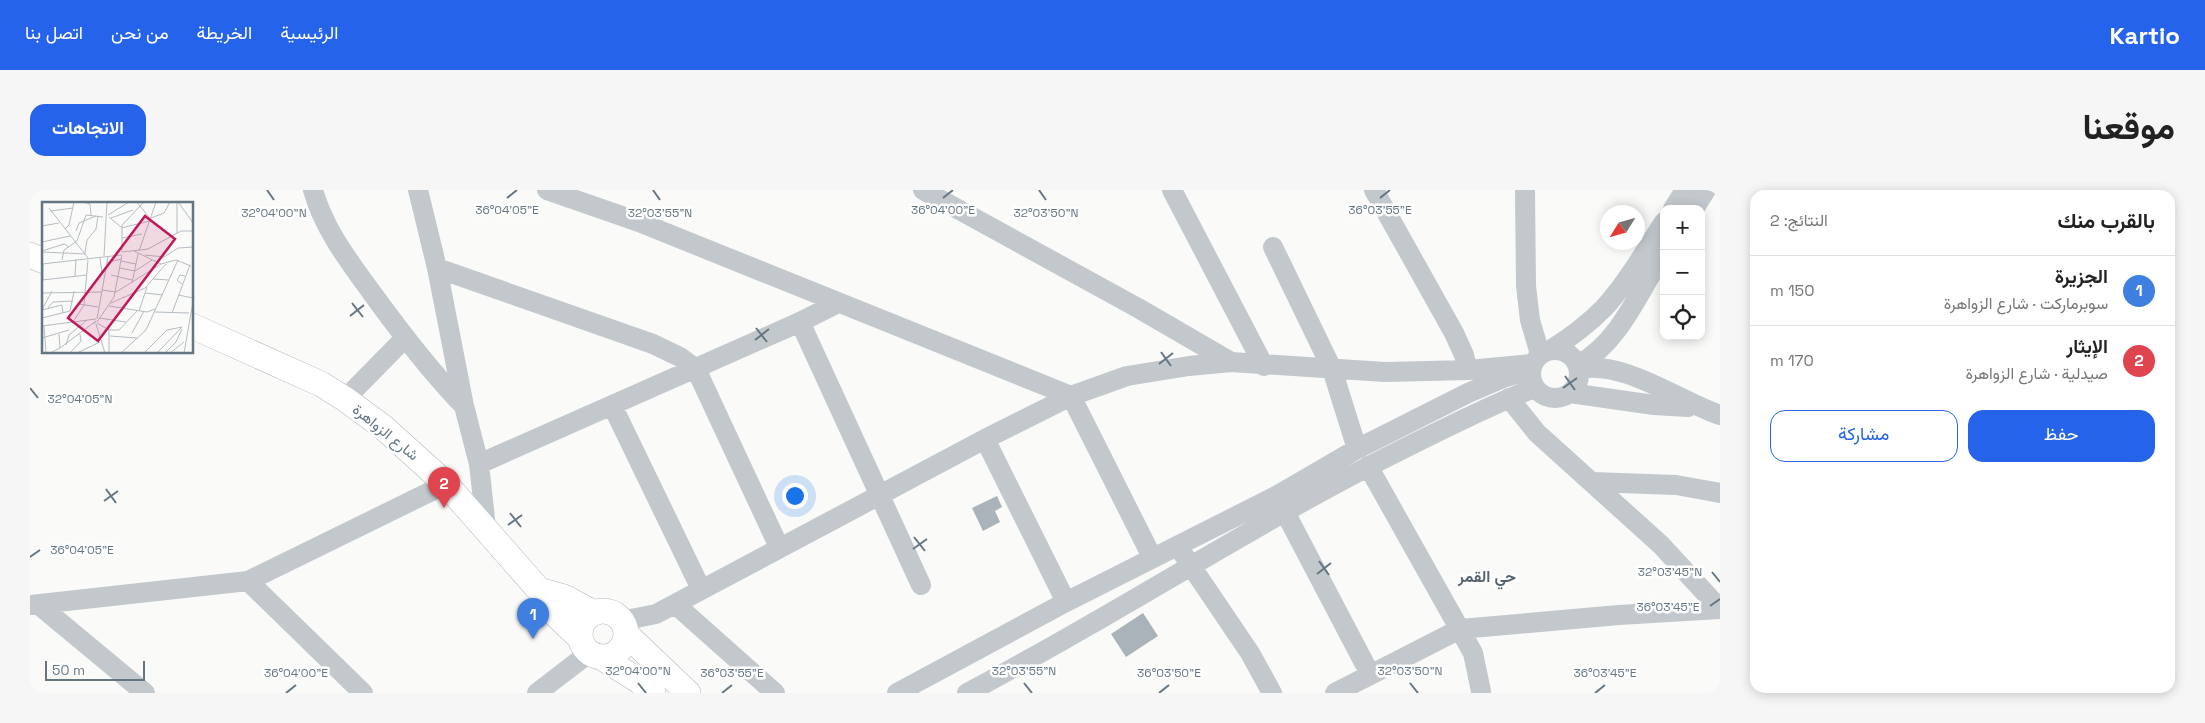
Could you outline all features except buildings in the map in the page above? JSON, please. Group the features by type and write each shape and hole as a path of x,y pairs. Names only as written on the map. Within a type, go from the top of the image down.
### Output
{"main road":[{"path":"30,255 42,261"},
{"name":"شارع الزواهرة","path":"194,327 321,384 383,427 446,484 539,590 556,615 590,649 639,681 653,693"},
{"path":"539,590 564,597 594,613"},
{"path":"623,627 625,640 618,651 608,657 590,649 581,626 588,616 594,613 609,612 688,693"}],"street":[{"path":"313,190 318,210 328,230 405,338 440,382 464,406"},
{"path":"418,190 437,268 464,406 479,464 486,528"},
{"path":"548,190 639,222 1071,396 1152,557"},
{"path":"923,190 1138,308 1231,362"},
{"path":"1172,190 1264,366"},
{"path":"1374,190 1454,333 1464,355 1468,370"},
{"path":"1525,190 1527,295 1538,365 1546,396 1552,398 1570,393 1578,383 1580,367 1598,352 1616,332 1660,260"},
{"path":"1676,205 1685,190"},
{"path":"1697,205 1706,190"},
{"path":"897,693 1152,557 1278,495 1362,458 1474,414 1509,398 1538,365 1605,306 1627,278 1660,228"},
{"path":"1273,247 1332,369 1362,458 1460,629 1472,653 1481,691"},
{"path":"437,268 653,344 680,357 696,369 780,547"},
{"path":"479,464 696,369 838,303"},
{"path":"800,322 921,585"},
{"path":"345,399 405,338"},
{"path":"967,693 1013,669 1190,565 1285,512 1362,458 1462,396 1566,352 1580,367 1596,367 1614,371 1640,380 1700,408 1720,415"},
{"path":"623,627 675,604 879,494 1071,396 1127,376 1189,366 1231,362 1264,366 1385,372 1448,371 1538,365"},
{"path":"1448,371 1474,414"},
{"path":"1570,393 1654,405 1700,408"},
{"path":"1509,398 1537,433 1660,546 1720,609"},
{"path":"612,405 701,589"},
{"path":"985,439 1066,602"},
{"path":"1592,482 1676,485 1720,493"},
{"path":"34,605 248,581 446,484"},
{"path":"1285,512 1370,674"},
{"path":"1178,544 1190,565 1250,653 1272,693"},
{"path":"248,581 363,693"},
{"path":"675,604 775,693"},
{"path":"34,605 144,693"},
{"path":"1335,693 1460,629 1619,614 1720,609"},
{"path":"537,693 590,649"}],"place":[{"name":"الإيثار","path":"444,508"},
{"name":"الجزيرة","path":"533,639"}],"district":[{"name":"حي القمر","path":"1487,576"}]}
